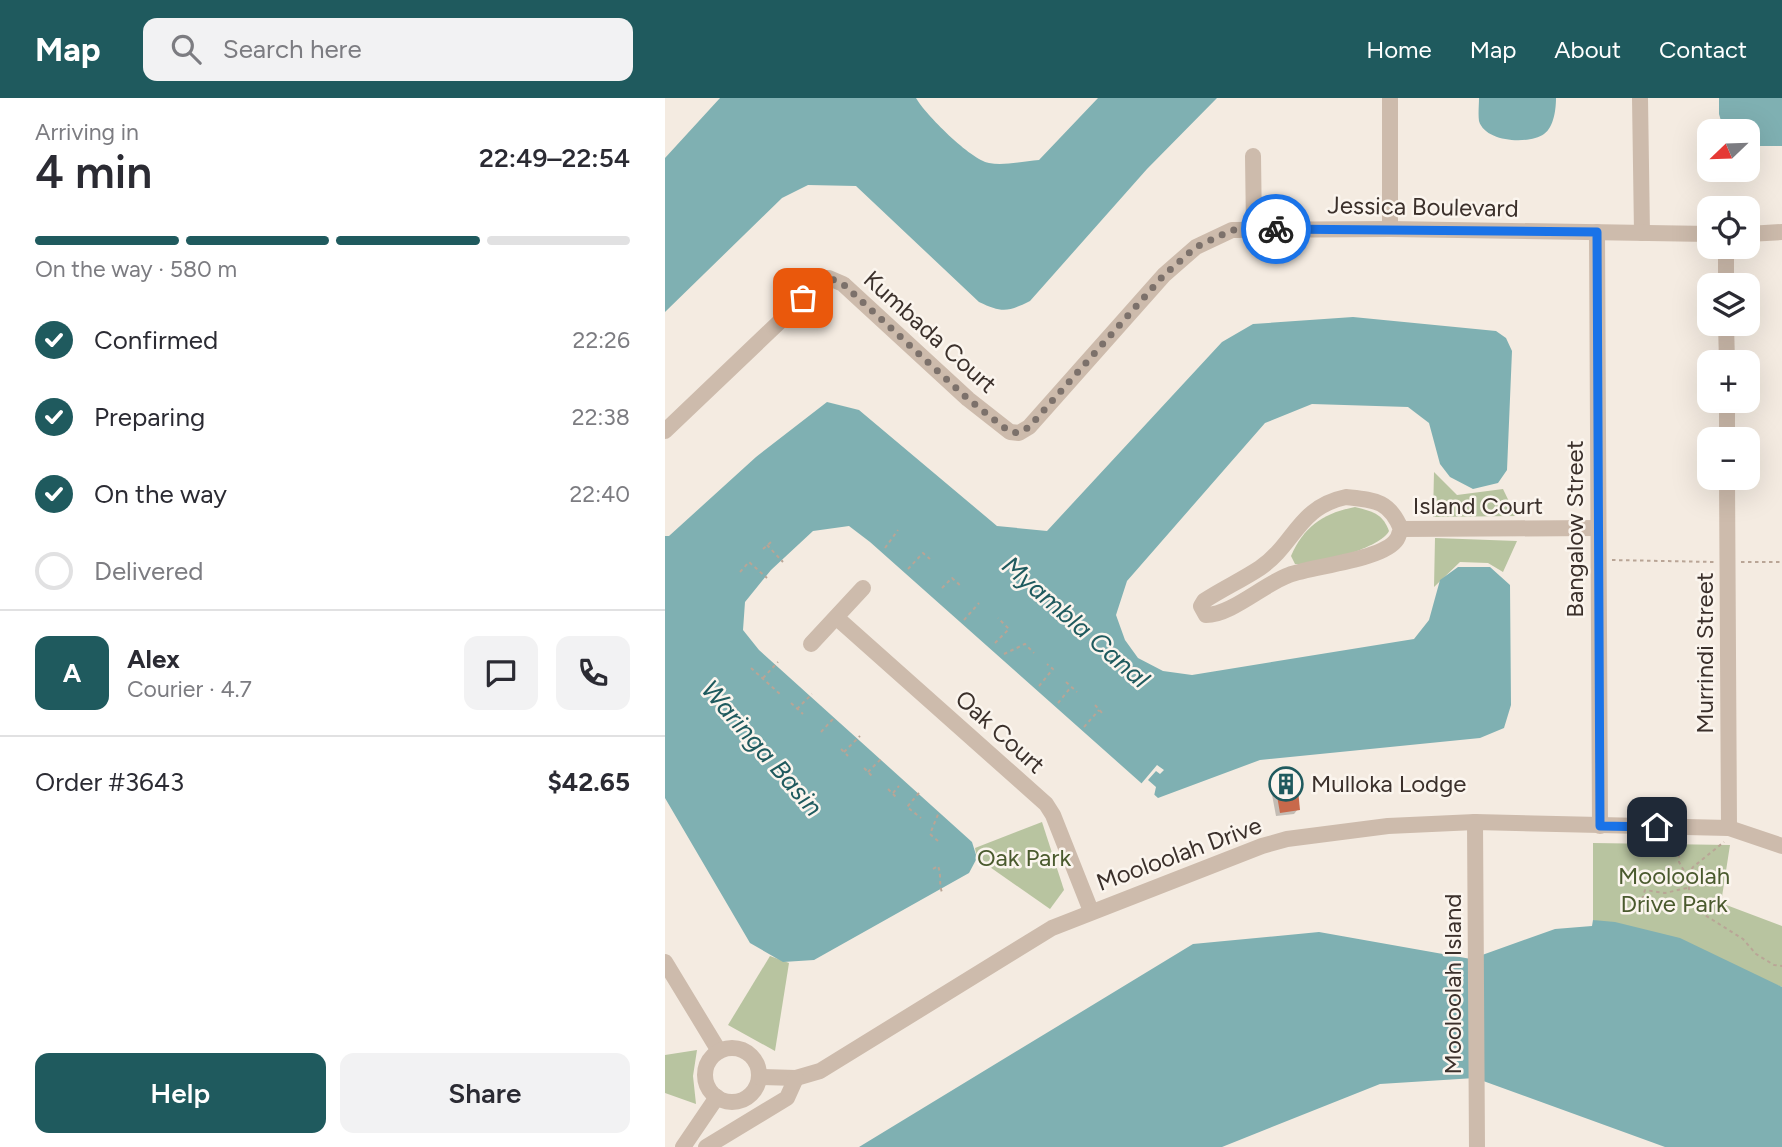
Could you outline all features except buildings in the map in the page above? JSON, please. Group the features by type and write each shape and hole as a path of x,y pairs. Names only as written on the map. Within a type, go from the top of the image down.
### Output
{"street":[{"path":"1390,98 1390,229"},
{"path":"1640,98 1642,233"},
{"path":"1253,156 1254,229"},
{"name":"Jessica Boulevard","path":"1010,432 1019,433 1029,427 1164,275 1196,247 1232,230 1390,229 1697,234"},
{"name":"Bangalow Street","path":"1597,232 1600,826"},
{"path":"1760,233 1782,232"},
{"name":"Kumbada Court","path":"665,431 814,287 829,278 843,284 968,399 1010,432"},
{"name":"Murrindi Street","path":"1726,835 1727,490"},
{"name":"Island Court","path":"1346,497 1376,501 1394,513 1401,529 1396,541 1374,554 1289,575 1230,607 1206,615 1201,606 1204,601 1261,567 1277,554 1316,508 1346,497"},
{"name":"Island Court","path":"1401,529 1598,528"},
{"path":"1277,554 1289,575"},
{"path":"811,644 863,588"},
{"name":"Oak Court","path":"837,618 1046,804 1053,815 1091,911"},
{"name":"Mooloolah Drive","path":"759,1077 796,1078 820,1071 1052,928 1262,846 1287,839 1401,824 1475,822 1676,827 1782,846"},
{"name":"Mooloolah Island","path":"1475,822 1477,1147"},
{"path":"665,962 719,1051"},
{"path":"730,1048 747,1053 758,1068 759,1077 752,1094 744,1100 735,1102 717,1097 706,1082 708,1064 719,1051 730,1048"},
{"path":"706,1147 787,1098 796,1078"},
{"path":"688,1145 717,1097"}],"path":[{"path":"885,548 898,530"},
{"path":"763,549 771,542"},
{"path":"767,545 783,562"},
{"path":"908,569 923,553 930,559"},
{"path":"1598,561 1782,562"},
{"path":"740,572 749,562 767,578"},
{"path":"942,588 952,578 962,587"},
{"path":"964,620 979,603"},
{"path":"995,643 1009,629 998,618"},
{"path":"1004,653 1025,644 1034,653"},
{"path":"762,678 779,662"},
{"path":"1039,687 1053,669 1047,664"},
{"path":"751,668 781,695"},
{"path":"1066,682 1077,692"},
{"path":"1058,703 1071,687"},
{"path":"797,709 812,694"},
{"path":"791,703 803,715"},
{"path":"1095,705 1103,714"},
{"path":"1084,727 1099,710"},
{"path":"821,732 833,719"},
{"path":"848,756 842,751 860,736"},
{"path":"868,772 882,758"},
{"path":"864,768 873,777"},
{"path":"893,793 899,786"},
{"path":"888,789 897,799"},
{"path":"919,793 907,807 921,818"},
{"path":"938,841 930,834 939,811"},
{"path":"1676,827 1679,862 1687,876 1690,895 1700,912 1743,939 1756,954 1774,965 1782,966"},
{"path":"1687,876 1726,835"},
{"path":"933,869 938,866 942,876 940,890 943,894"},
{"path":"1640,906 1645,890 1665,893 1688,887"}],"green space":[{"path":"1434,472 1457,495 1503,489 1516,516 1433,517"},
{"path":"1355,507 1380,517 1389,531 1374,544 1347,555 1295,564 1291,556 1309,529 1325,517"},
{"path":"1435,538 1517,541 1503,572 1488,563 1460,562 1434,587"},
{"name":"Oak Park","path":"1042,822 1064,890 1050,909 977,858 975,848"},
{"name":"Mooloolah Drive Park","path":"1593,843 1730,845 1721,903 1782,926 1782,987 1593,920"},
{"path":"770,956 789,963 775,1051 728,1025"},
{"path":"697,1050 693,1076 696,1104 665,1093 665,1055"}],"water":[{"path":"720,98 916,98 938,125 971,154 989,163 1001,164 1039,160 1098,98 1217,98 1147,169 1030,301 1016,307 1005,310 979,302 856,186 808,185 782,198 665,312 665,158"},
{"path":"1479,98 1556,98 1554,118 1547,131 1537,137 1518,140 1498,137 1483,128 1479,121"},
{"path":"1719,98 1782,98 1782,146 1761,146 1761,119 1720,119"},
{"path":"1353,317 1496,331 1506,338 1512,351 1507,470 1498,483 1473,489 1450,477 1440,464 1429,423 1408,407 1312,404 1265,423 1127,581 1116,615 1125,640 1138,658 1163,671 1192,675 1414,639 1429,620 1440,580 1458,567 1490,567 1510,585 1511,705 1504,728 1480,738 1260,760 1158,798 870,542 849,526 813,531 771,570 745,602 743,630 759,650 972,842 977,858 969,873 814,960 783,962 750,943 665,798 665,536 669,536 756,457 827,402 859,410 997,526 1047,531 1222,342 1253,324"},
{"path":"1593,920 1615,922 1680,938 1782,987 1782,1147 1665,1147 1475,1078 1380,1084 1222,1147 859,1147 1193,944 1319,932 1471,959 1555,929 1592,926"}],"pier":[{"path":"1157,765 1164,770 1160,774 1156,771 1148,780 1156,787 1154,796 1141,784"}],"way so far":[{"path":"803,298 829,278 843,284 968,399 1010,432 1019,433 1029,427 1164,275 1196,247 1232,230 1276,229"}],"place":[{"name":"Mulloka Lodge","path":"1286,784"}],"route":[{"path":"1276,229 1597,232 1600,826 1657,827"}],"water label":[{"name":"Myambla Canal","path":"1076,622"},
{"name":"Waringa Basin","path":"762,748"}]}
